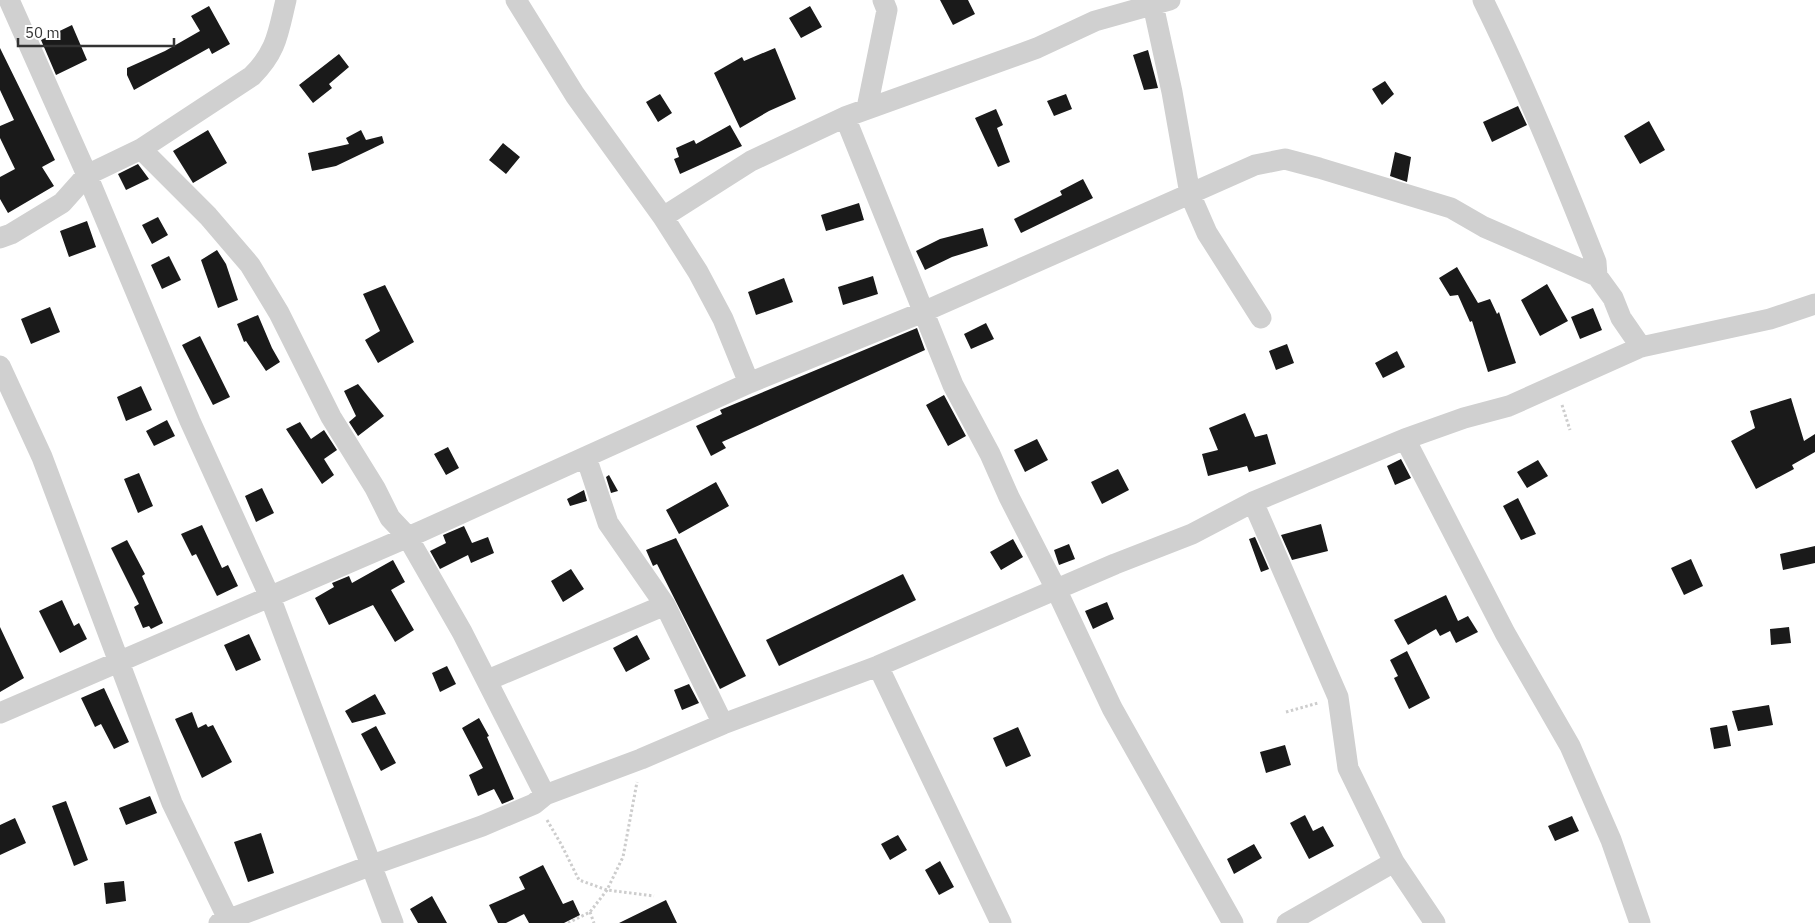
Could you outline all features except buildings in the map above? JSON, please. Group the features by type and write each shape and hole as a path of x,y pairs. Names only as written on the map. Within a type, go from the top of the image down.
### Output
{"street":[{"path":"10,0 190,421 270,597 393,923"},
{"path":"0,238 11,234 62,202 86,175 141,149 252,76 268,61 286,0"},
{"path":"516,0 576,96 663,217 698,272 723,319 749,383"},
{"path":"867,108 887,10 883,0"},
{"path":"1483,0 1507,48 1556,163 1596,262 1597,276"},
{"path":"663,217 751,161 845,117 1037,48 1095,21 1158,1 1190,194 1208,233 1261,318"},
{"path":"845,117 953,385 990,454 1112,708 1233,923"},
{"path":"141,149 208,216 250,265 279,313 331,417 375,488 390,518 407,536 488,680 539,800"},
{"path":"0,713 270,597 749,383 923,312 1255,165 1285,159 1451,208 1484,227 1597,276 1613,298 1621,318 1641,347"},
{"path":"0,366 42,457 172,803 226,922 372,865 473,829 723,724 878,666 1056,589 1192,534 1253,502 1405,439 1464,418 1510,406 1641,347 1770,319 1815,304"},
{"path":"1405,439 1500,624 1570,746 1611,840 1640,923"},
{"path":"586,457 608,524 665,605 723,724"},
{"path":"1253,502 1338,697 1348,768 1394,862 1435,923"},
{"path":"488,680 665,605"},
{"path":"878,666 1001,923"},
{"path":"1287,923 1394,862"},
{"path":"1622,923 1632,903"}],"path":[{"path":"1555,386 1570,430"},
{"path":"1286,712 1338,697"},
{"path":"568,923 590,912 607,890 623,857 641,759"},
{"path":"539,800 579,880 607,890 654,896"},
{"path":"590,912 594,923"}]}
